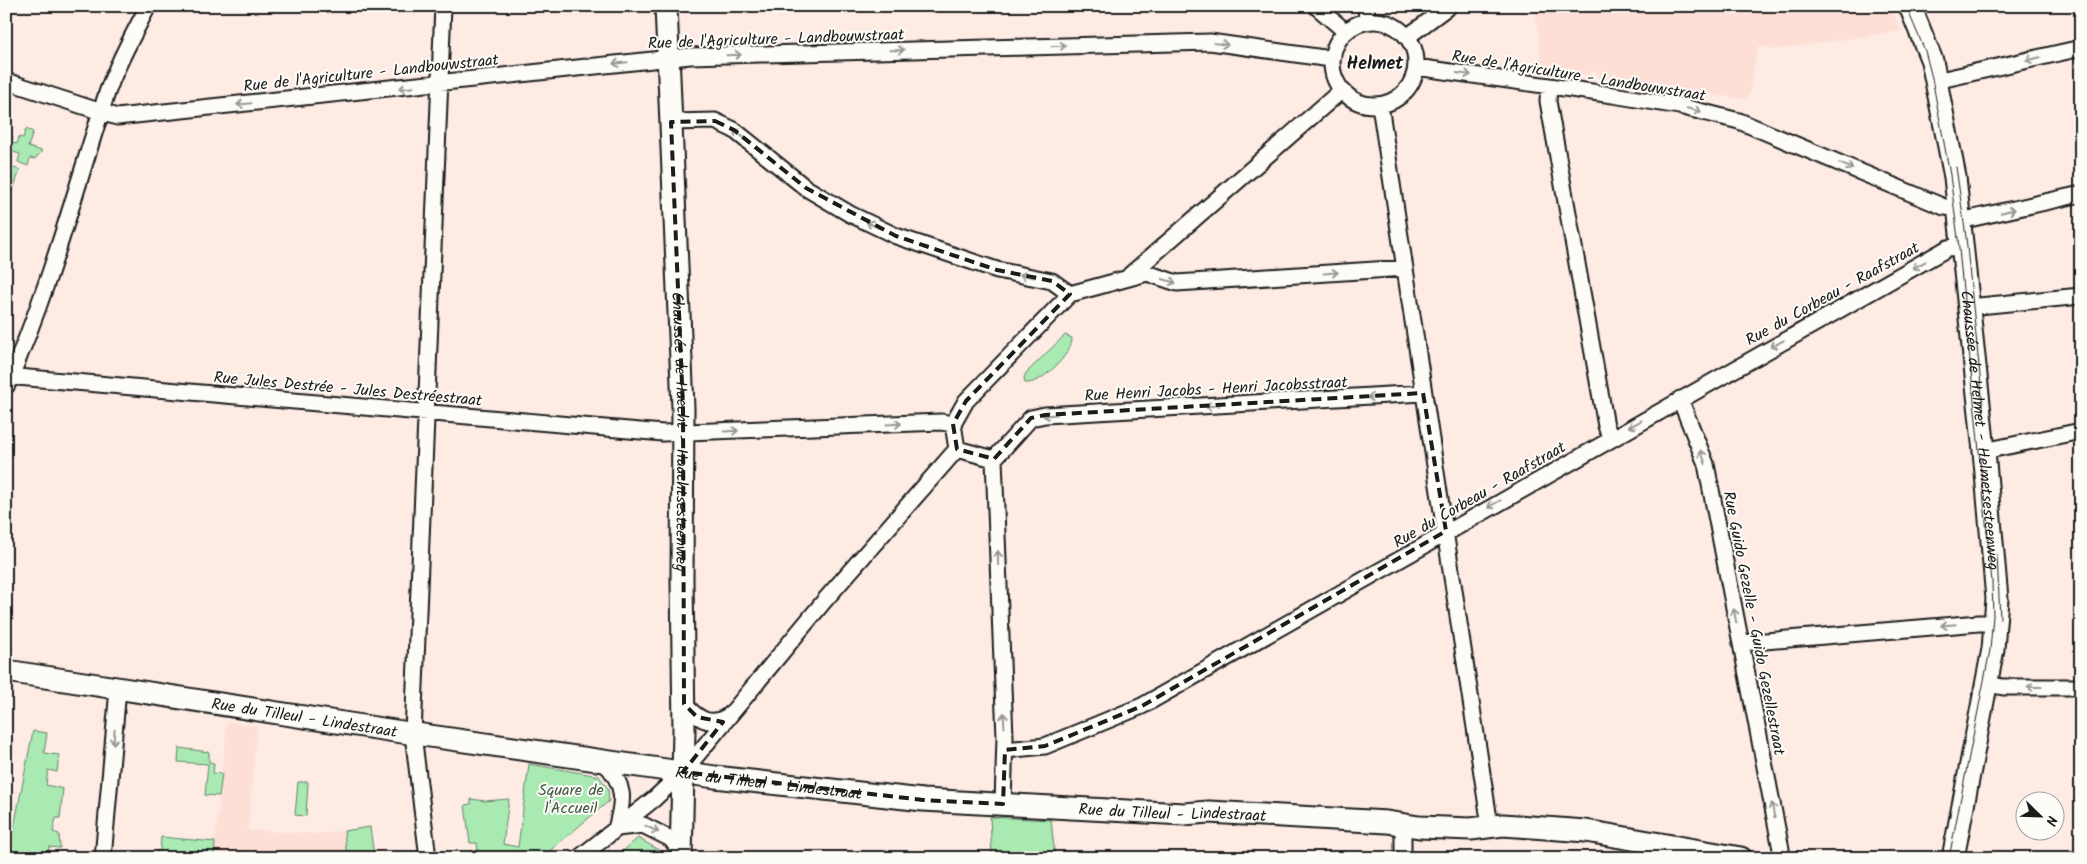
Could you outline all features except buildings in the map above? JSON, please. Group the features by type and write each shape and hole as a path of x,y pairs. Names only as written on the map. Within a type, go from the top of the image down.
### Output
{"street":[{"path":"8,379 53,262 108,92 148,6"},
{"path":"428,858 413,734 443,6"},
{"name":"Chaussée de Haecht - Haachtsesteenweg","path":"666,6 682,433 684,704 680,854"},
{"path":"1316,6 1346,32"},
{"path":"1366,6 1367,22"},
{"path":"1407,37 1448,6"},
{"name":"Chaussée de Helmet - Helmetsesteenweg","path":"1910,6 1928,51 1936,81 1959,214 1995,577 1997,624 1953,858"},
{"path":"1367,22 1382,22 1396,27 1407,37 1413,46 1416,67 1413,80 1405,92 1394,101 1380,105 1359,103 1342,90 1336,80 1333,56 1337,43 1346,32 1367,22"},
{"name":"Rue de l'Agriculture - Landbouwstraat","path":"6,81 116,117 668,58 1210,42 1324,58 1333,56"},
{"path":"1936,81 2081,48"},
{"name":"Rue de l'Agriculture - Landbouwstraat","path":"1416,67 1678,106 1739,121 1959,214"},
{"path":"1549,87 1550,110 1606,426 1611,438"},
{"path":"1123,281 1342,90"},
{"path":"1380,105 1490,826"},
{"path":"671,122 715,121 734,130 806,188 850,214 896,236 997,270 1052,281 1070,294"},
{"path":"1959,214 2081,194"},
{"name":"Rue du Corbeau - Raafstraat","path":"1005,750 1045,746 1142,706 1433,542 1446,531 1948,248 1963,246"},
{"path":"957,448 953,424 966,401 1070,294 1148,273 1177,283 1405,268"},
{"path":"1969,307 2081,296"},
{"name":"Rue Jules Destrée - Jules Destréestraat","path":"8,379 682,433"},
{"name":"Rue Henri Jacobs - Henri Jacobsstraat","path":"994,459 1031,418 1045,414 1423,394"},
{"name":"Rue Guido Gezelle - Guido Gezellestraat","path":"1680,399 1706,464 1781,849 1780,858"},
{"path":"682,433 941,422 953,424"},
{"path":"1984,451 2081,431"},
{"path":"957,448 994,459 1005,750 1003,804"},
{"path":"579,858 683,772 825,600 957,448"},
{"path":"1741,642 1979,623 1997,624"},
{"name":"Rue du Tilleul - Lindestraat","path":"6,671 604,762 923,800 1184,814 1209,812 1471,829 1490,826 1586,832 1741,858"},
{"path":"1987,684 2003,687 2081,687"},
{"path":"103,858 118,689"},
{"path":"684,704 696,717 704,721 720,722 728,716"},
{"path":"604,762 616,774 620,785 622,797 616,829"},
{"path":"616,829 643,824 671,838 680,854"},
{"path":"1403,824 1403,858"}],"highlighted area":[{"path":"715,121 734,130 806,188 896,236 997,270 1052,281 1070,294 966,401 953,424 957,449 994,459 1031,418 1045,415 1423,393 1446,531 1142,706 1045,746 1005,750 1003,804 923,800 683,772 723,722 697,717 684,704 683,408 671,122"}],"shaded area":[{"path":"1535,6 1890,6 1901,31 1772,50 1772,48 1758,46 1748,100 1621,80 1616,73 1609,78 1600,77 1594,70 1588,75 1578,74 1573,67 1566,73 1556,71 1551,65 1542,69"},
{"path":"227,722 257,726 248,830 317,834 344,831 347,858 200,858 214,856"}],"green space":[{"path":"26,129 33,132 28,147 42,151 35,159 30,158 28,166 18,162 20,154 6,150 6,134 13,136 11,142 17,144 19,137 23,138"},
{"path":"7,166 20,170 7,206 6,169"},
{"path":"1065,335 1072,338 1071,344 1062,359 1047,374 1032,382 1025,383 1026,373"},
{"path":"33,731 47,733 44,753 59,755 57,772 48,770 46,785 63,789 60,818 56,818 53,832 59,834 60,848 49,847 48,858 6,857 6,831 13,832"},
{"path":"179,748 209,752 209,762 214,763 213,773 222,774 219,796 205,795 208,764 178,762"},
{"name":"Square de l'Accueil","path":"529,764 599,776 608,789 609,801 546,854 478,853 477,843 470,843 465,805 471,804 471,799 485,801 509,799 503,844 518,847"},
{"path":"298,782 308,782 306,816 295,815"},
{"path":"990,817 1051,820 1055,858 992,858"},
{"path":"370,827 374,856 347,858 344,831"},
{"path":"161,837 215,842 214,858 156,858 156,851 160,851"},
{"path":"638,838 662,852 662,858 615,858"}],"tram line":[{"path":"1906,6 1925,51 1932,78 1950,175 1992,582 1993,616 1990,650 1949,858"},
{"path":"1956,167 1966,237 1984,415"},
{"path":"1997,554 2000,619"}],"district":[{"name":"Helmet","path":"1375,63"}]}
